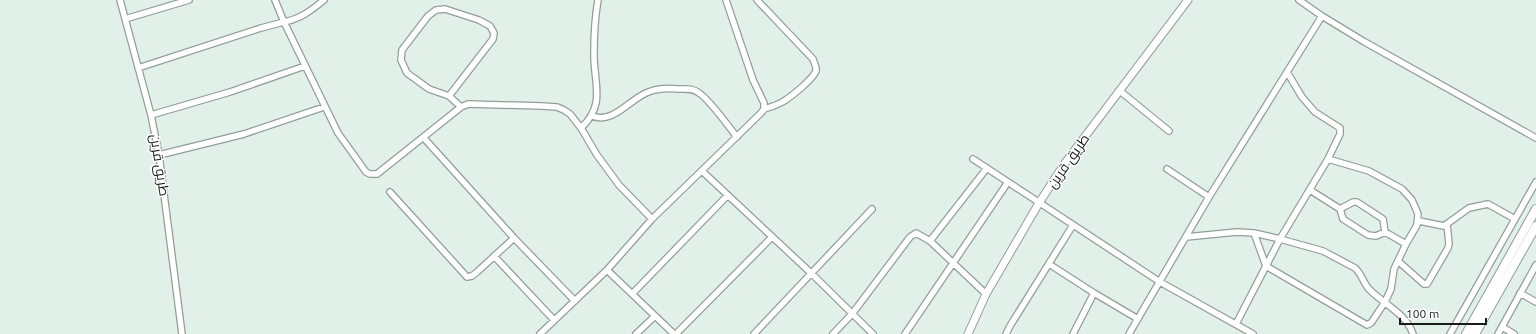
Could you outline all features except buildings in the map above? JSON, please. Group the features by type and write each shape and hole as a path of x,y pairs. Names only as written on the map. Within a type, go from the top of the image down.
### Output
{"highway":[{"path":"1466,334 1536,209"},
{"path":"1475,334 1536,226"}],"main road":[{"name":"طريق قرين","path":"968,334 986,294 1039,203 1065,162 1120,92 1188,0"}],"street":[{"name":"طريق قرين","path":"120,0 151,115 159,155 182,334"},
{"path":"125,19 189,0"},
{"path":"275,0 324,107 338,133 362,169 370,174 377,174 461,107 474,104 557,107 570,114 619,185 652,219"},
{"path":"138,68 298,18 311,11 324,0"},
{"path":"581,128 592,116 597,102 598,92 594,54 598,0"},
{"path":"540,334 607,270 652,219 762,113 764,103 753,80 726,0"},
{"path":"757,0 813,59 816,66 816,71 808,81 784,101 764,109"},
{"path":"1299,0 1363,41 1536,138"},
{"path":"449,96 493,39 494,33 490,26 479,20 445,9 436,10 428,16 402,50 401,60 407,73 418,82 429,89 449,96 461,107"},
{"path":"1130,334 1209,197 1322,16"},
{"path":"151,115 230,92 305,66"},
{"path":"1236,324 1280,239 1328,159 1340,134 1340,128 1315,112 1302,96 1287,72"},
{"path":"592,116 598,118 608,117 645,93 656,90 664,88 692,89 703,95 737,137"},
{"path":"1120,92 1169,131"},
{"path":"159,155 244,134 324,107"},
{"path":"423,137 514,238 575,301"},
{"path":"973,159 1160,282 1253,334"},
{"path":"1254,233 1266,266 1367,325 1371,323 1385,302 1392,283 1394,268 1419,220 1416,209 1402,189 1370,171 1328,159"},
{"path":"930,241 987,168"},
{"path":"1167,169 1209,197"},
{"path":"702,171 812,274 873,334"},
{"path":"905,334 1008,182"},
{"path":"1450,334 1536,182"},
{"path":"1310,190 1340,209 1343,219 1368,235 1376,236 1385,232"},
{"path":"390,192 467,277 472,276 514,238"},
{"path":"632,294 728,196"},
{"path":"1340,209 1353,202 1357,202 1383,219 1385,232"},
{"path":"1419,220 1444,226 1469,208 1488,204 1515,219"},
{"path":"754,334 872,209"},
{"path":"1398,261 1424,284 1427,284 1448,248 1447,224"},
{"path":"1006,334 1074,225"},
{"path":"1186,237 1236,232 1254,233 1323,250 1359,272 1368,288 1406,321 1413,334"},
{"path":"1385,232 1406,244"},
{"path":"833,334 852,314 910,237 916,233 930,241 986,294"},
{"path":"607,270 675,334 772,237"},
{"path":"494,256 554,320"},
{"path":"1049,264 1138,319"},
{"path":"1498,334 1536,265"},
{"path":"1073,334 1094,293"},
{"path":"1520,293 1536,302"},
{"path":"636,334 655,316"},
{"path":"1502,327 1514,334"}]}
